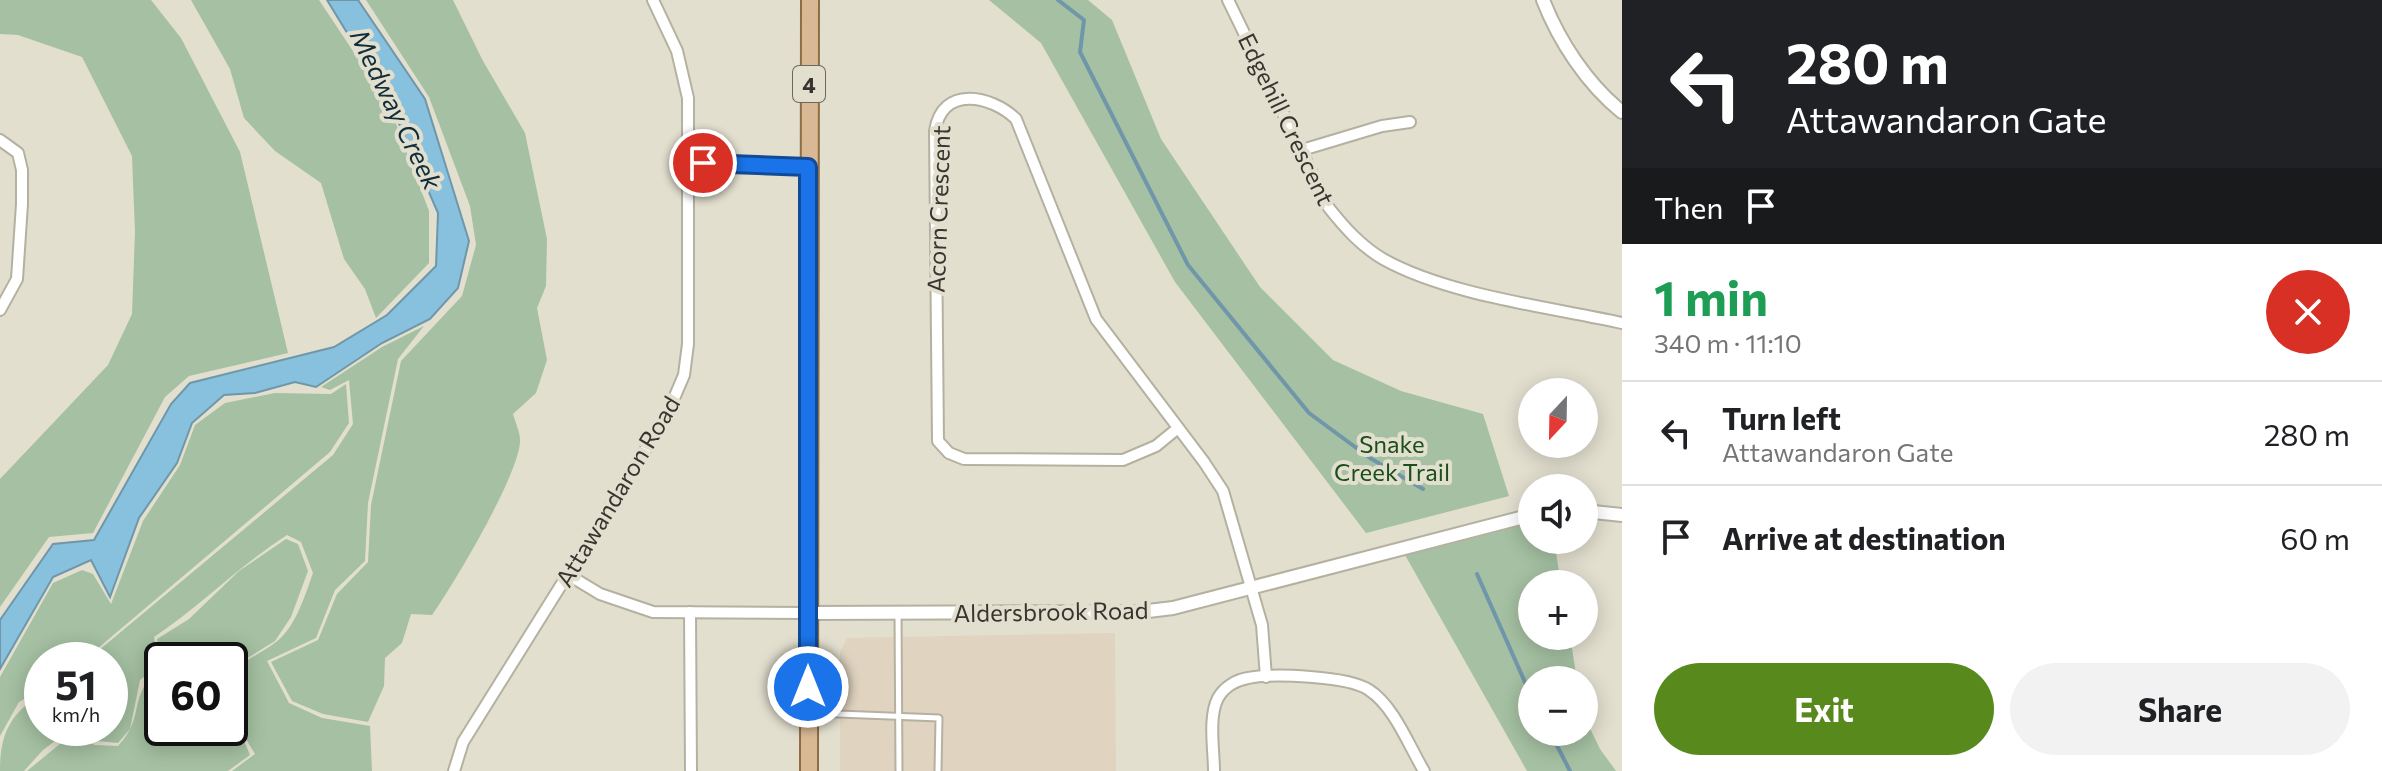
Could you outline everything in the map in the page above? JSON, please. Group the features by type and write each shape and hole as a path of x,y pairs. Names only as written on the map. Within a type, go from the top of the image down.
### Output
{"main road":[{"name":"4","path":"809,771 810,0"}],"street":[{"name":"Attawandaron Road","path":"454,771 463,742 666,417 684,375 688,344 688,98 683,69 653,0"},
{"name":"Edgehill Crescent","path":"1228,0 1329,208 1351,235 1382,258 1437,282 1622,323"},
{"path":"1543,0 1552,24 1582,70 1620,106"},
{"name":"Acorn Crescent","path":"1178,428 1140,454 1108,461 964,459 949,453 938,441 935,131 941,112 954,102 973,96 986,99 1001,105 1016,119 1092,311 1178,428 1223,491 1262,625 1266,677"},
{"path":"1302,150 1382,126 1410,122"},
{"path":"0,140 18,153 22,193 17,279 0,310"},
{"path":"688,163 808,167"},
{"path":"1598,512 1622,515"},
{"name":"Aldersbrook Road","path":"567,574 630,607 690,612 1140,612 1173,608 1518,519"},
{"path":"690,612 691,771"},
{"path":"1214,771 1214,711 1218,698 1236,681 1266,677 1343,681 1368,689 1388,711 1424,771"}],"lane":[{"path":"898,613 899,771"},
{"path":"808,712 939,718 938,771"}],"shaded area":[{"path":"1115,633 1116,771 840,771 840,652 847,638"}],"green space":[{"path":"0,0 151,0 181,38 240,152 288,353 189,376 165,397 93,533 49,537 0,607 0,479 108,365 132,314 135,232 132,156 82,57 18,35 0,34"},
{"path":"191,0 319,0 389,105 429,211 429,263 376,318 365,289 344,259 321,183 275,151 244,118 230,69"},
{"path":"366,0 453,0 483,61 525,133 547,239 546,286 537,308 547,360 536,393 513,414 520,438 510,475 469,555 432,615 411,614 402,643 385,658 384,686 368,722 323,714 292,701 271,662 318,640 337,594 368,562 371,505 401,361 462,296 476,245 470,206 429,97"},
{"name":"Snake Creek Trail","path":"989,0 1088,0 1112,20 1161,139 1260,287 1333,360 1401,391 1483,414 1509,496 1366,533 1175,282 1041,43"},
{"path":"424,326 398,359 368,503 365,561 335,590 316,638 267,661 289,703 322,718 370,726 372,771 232,771 255,754 248,742 248,660 287,631 298,613 313,573 301,542 287,535 154,637 155,642 144,642 144,677 140,680 128,731 128,642 109,642 333,455 353,424 349,380 330,390 321,387 382,347"},
{"path":"346,384 349,423 330,452 105,642 24,642 24,699 19,702 0,736 0,677 53,583 82,570 93,574 111,604 143,521 180,465 195,425 225,403 275,393 331,394"},
{"path":"1518,527 1518,554 1556,554 1559,570 1518,570 1518,650 1572,650 1575,666 1518,666 1518,746 1598,745 1616,771 1527,771 1405,555"},
{"path":"286,539 298,544 308,571 291,617 275,641 248,658 248,642 157,642 157,639 189,619 239,571"},
{"path":"143,688 144,746 246,746 250,755 228,771 27,771 57,746 128,746 128,732"},
{"path":"24,707 24,746 48,746 24,771 0,771 5,735"}],"water":[{"name":"Medway Creek","path":"327,0 358,0 425,99 469,241 458,288 430,319 382,343 316,387 295,382 255,393 224,395 192,423 177,463 139,518 110,597 91,560 53,577 0,669 0,620 53,544 94,540 171,404 190,383 334,347 387,315 436,266 438,213 390,103"}],"waterway":[{"path":"1058,0 1084,20 1080,52 1188,265 1309,413 1370,458 1423,489"},
{"path":"1477,574 1518,666"},
{"path":"1557,746 1570,771"}],"route":[{"path":"703,163 808,167 808,687"}]}
